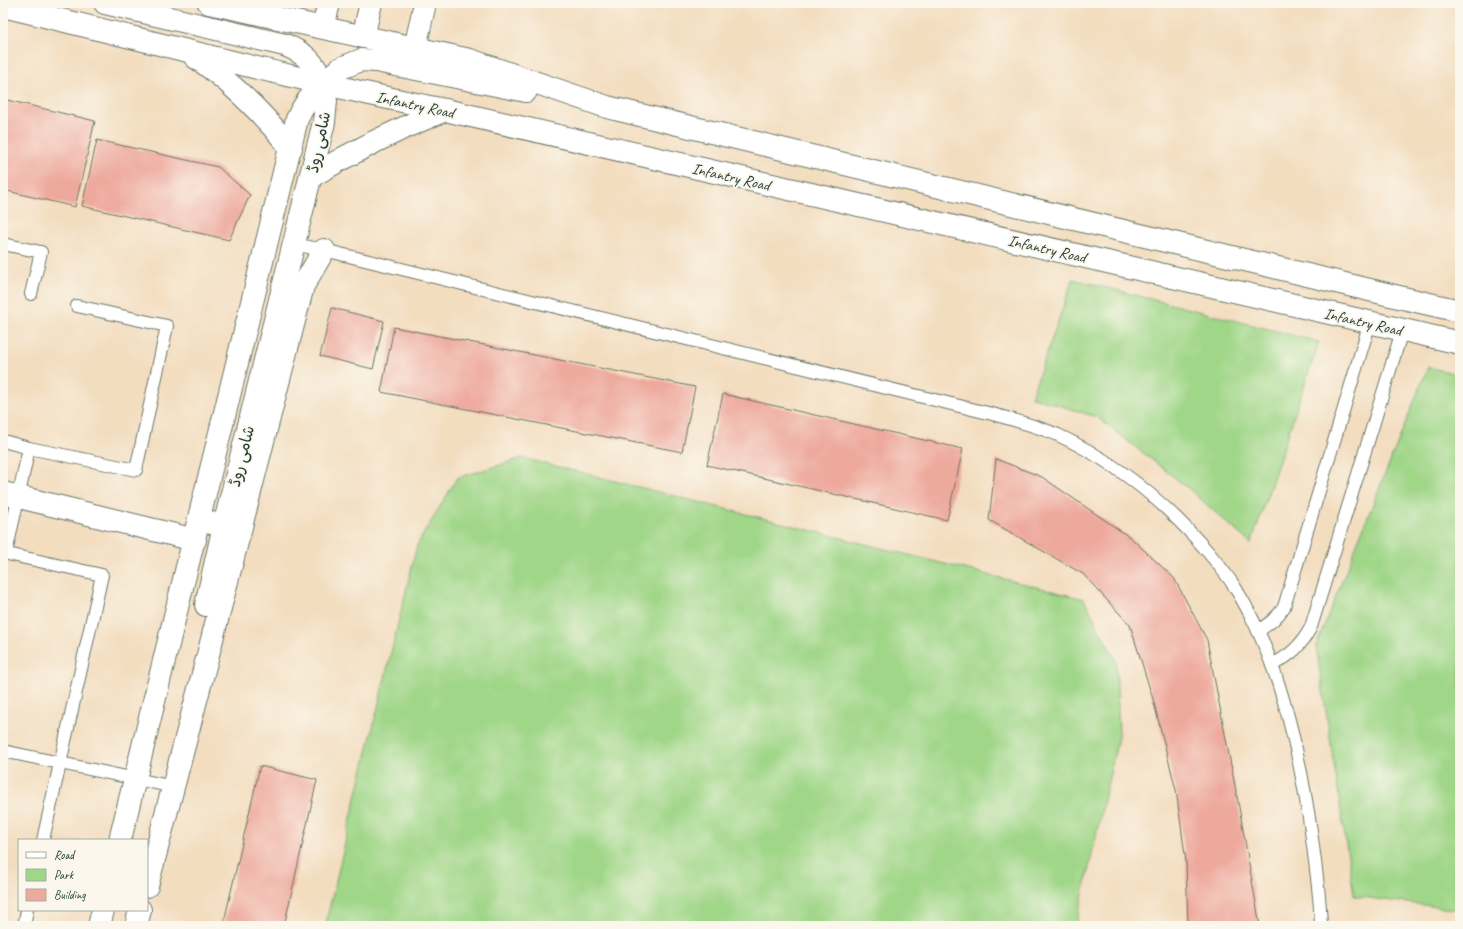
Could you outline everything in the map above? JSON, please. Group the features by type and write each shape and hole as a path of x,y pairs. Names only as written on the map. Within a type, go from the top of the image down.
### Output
{"main road":[{"path":"105,3 285,45 297,50 309,60 323,83 339,69 361,60 376,61 607,107"},
{"name":"Infantry Road","path":"208,3 470,60 607,107 1403,298 1460,310"},
{"path":"323,27 329,3"},
{"path":"364,37 371,3"},
{"path":"415,48 425,3"},
{"name":"Infantry Road","path":"3,6 323,83 1370,322 1402,331 1460,343"},
{"path":"185,50 209,66 236,89 267,120 290,148"},
{"name":"شامی روڈ","path":"120,839 297,119 301,109 323,83"},
{"name":"شامی روڈ","path":"210,651 204,617 224,526 326,112 323,83"},
{"path":"310,177 346,155 378,139 445,110"},
{"name":"شامی روڈ","path":"148,882 210,651 304,286 324,250"},
{"path":"11,494 197,530 224,526"},
{"path":"99,926 102,911"},
{"path":"136,926 140,911"}],"lane":[{"path":"3,244 41,252 31,294"},
{"path":"293,244 324,250 958,405 1034,426 1057,435 1085,449 1120,470 1159,501 1194,536 1236,589 1258,631 1272,665 1294,737 1306,796 1319,893 1321,926"},
{"path":"3,441 29,448 136,470 167,326 77,306"},
{"path":"1258,631 1278,617 1284,607 1370,322"},
{"path":"1272,665 1284,659 1295,650 1304,640 1311,627 1402,331"},
{"path":"29,448 11,494 5,553 102,575 43,839"},
{"path":"3,751 174,787"},
{"path":"24,926 27,911"}],"green space":[{"path":"1073,279 1319,342 1251,544 1188,488 1097,417 1031,397"},
{"path":"1428,367 1460,375 1460,910 1354,896 1316,646"},
{"path":"523,458 1084,599 1116,661 1119,733 1076,926 325,926 417,545 457,478"}],"building":[{"path":"3,99 95,121 75,207 3,190"},
{"path":"97,140 218,167 250,195 229,240 82,206"},
{"path":"332,308 384,321 373,369 320,356"},
{"path":"394,327 695,387 682,452 381,392"},
{"path":"723,394 963,449 947,520 707,465"},
{"path":"996,459 1042,477 1131,538 1174,578 1207,640 1260,926 1188,926 1186,862 1176,790 1153,699 1130,625 1083,574 989,520"},
{"path":"260,766 317,780 284,926 223,926"}]}
